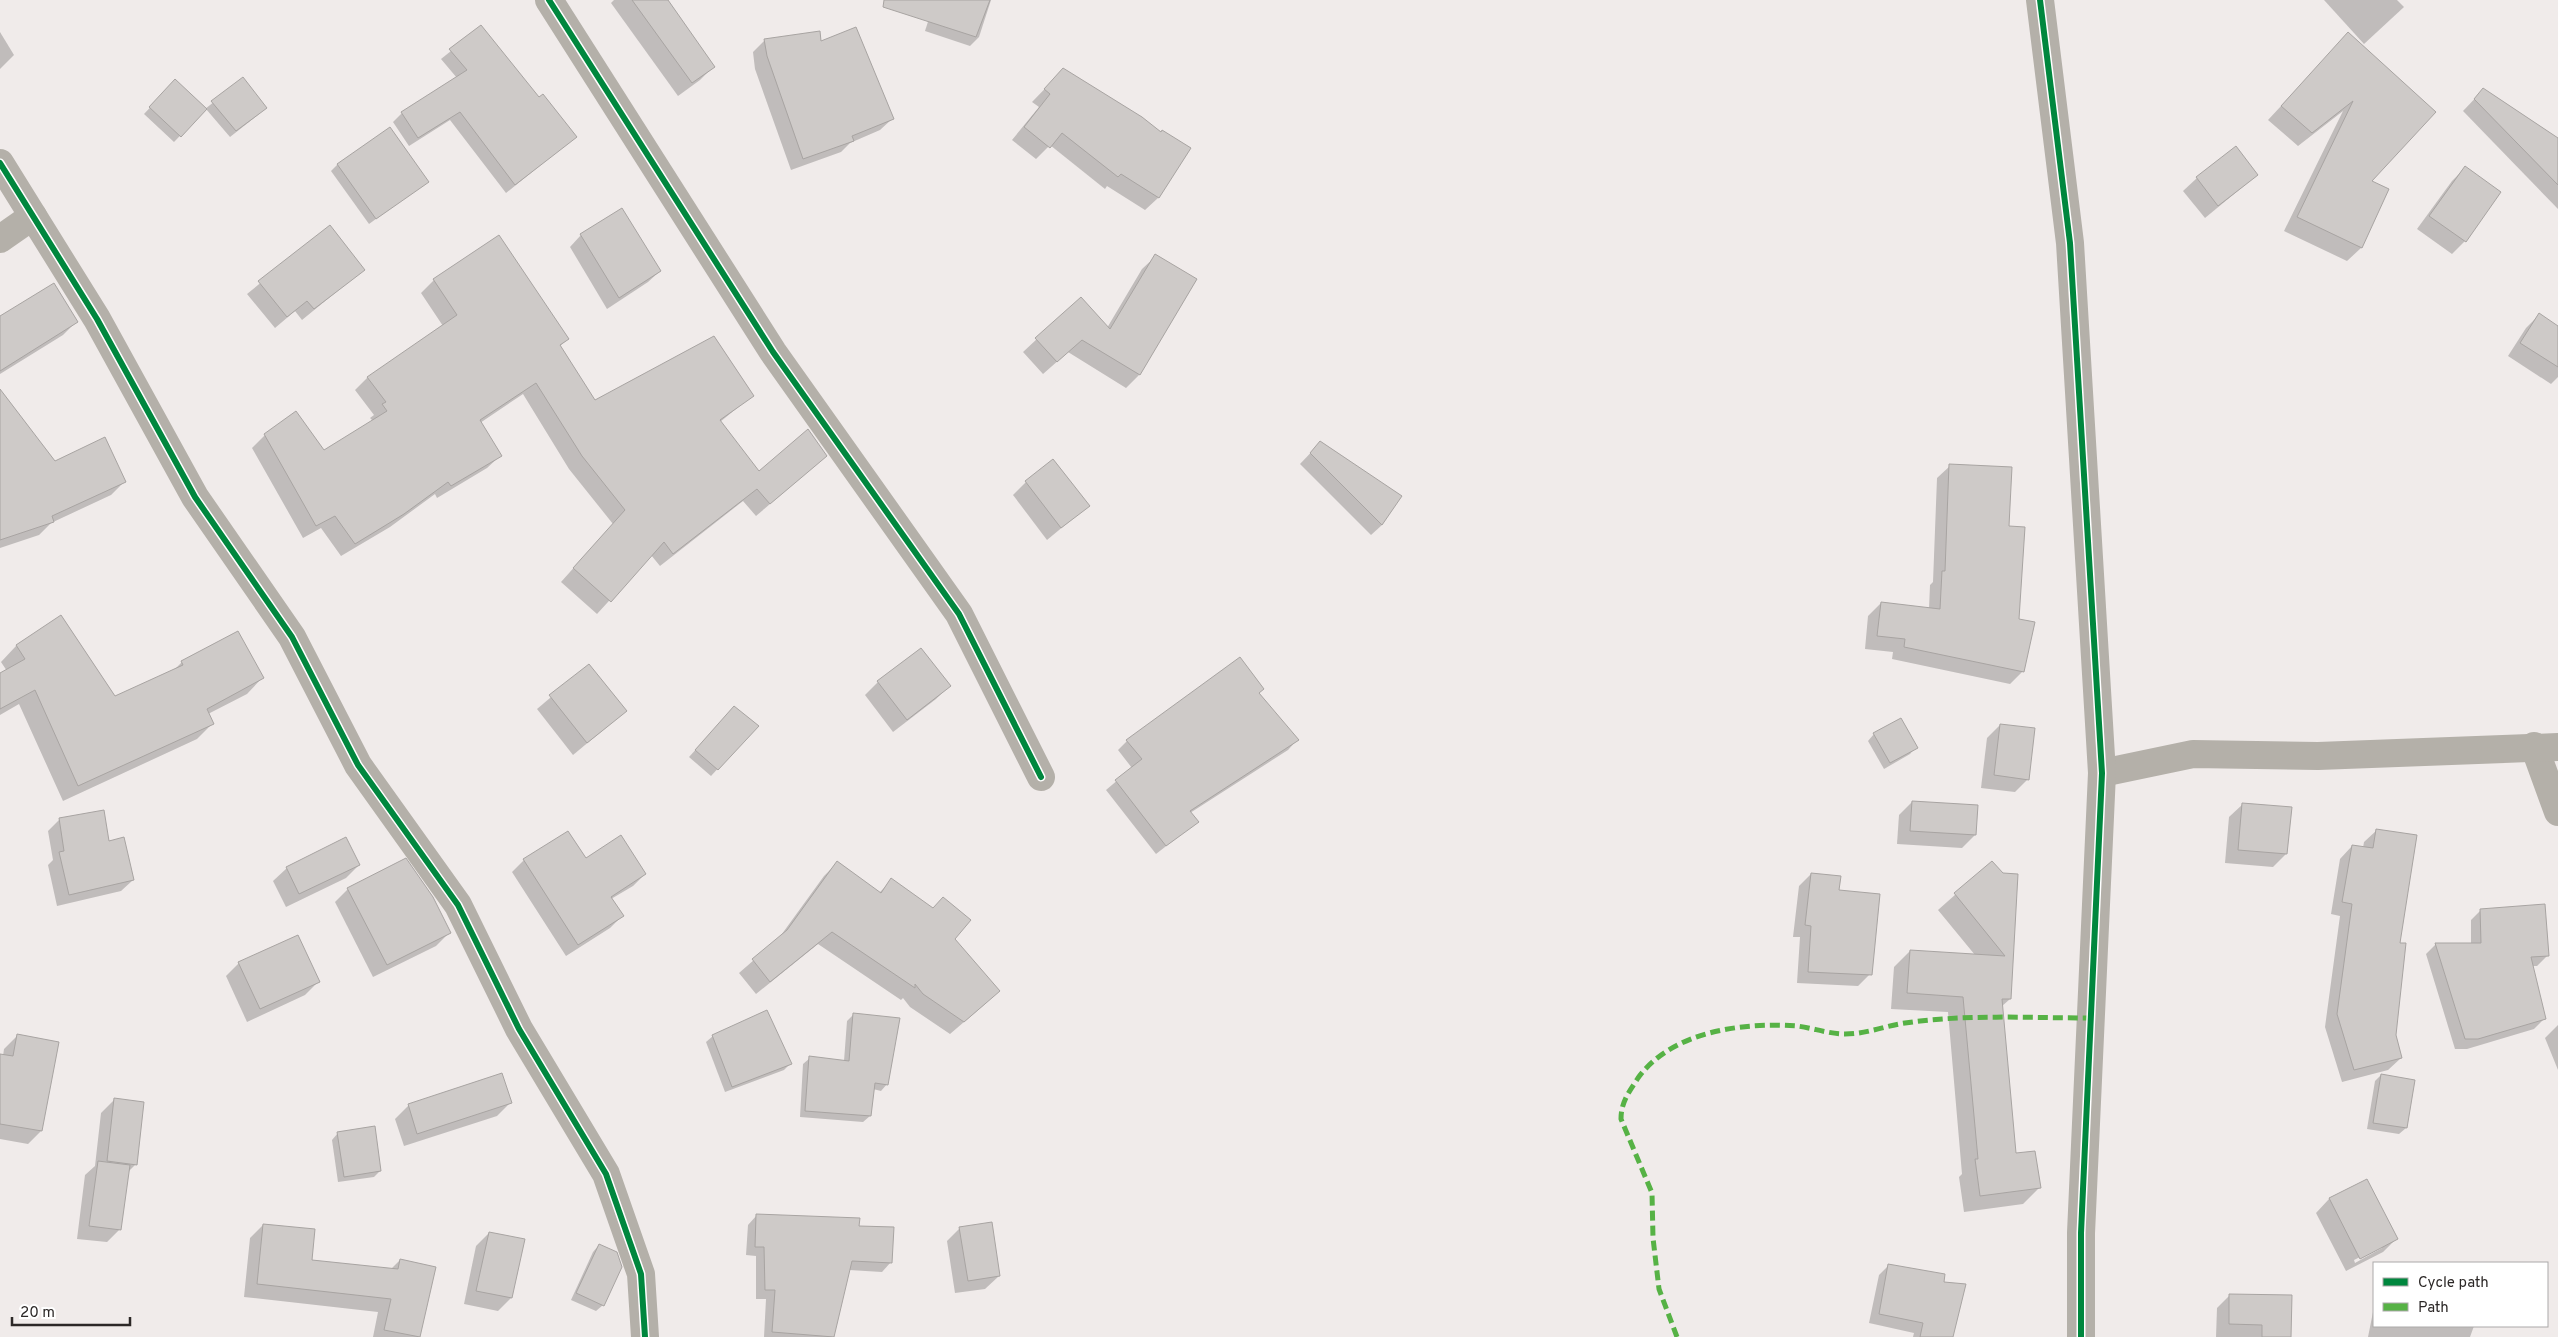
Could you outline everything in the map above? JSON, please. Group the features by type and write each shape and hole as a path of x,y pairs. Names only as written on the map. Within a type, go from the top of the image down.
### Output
{"street":[{"path":"549,0 773,352 959,614 1041,777"},
{"path":"2040,0 2070,243 2102,773 2081,1232 2081,1337"},
{"path":"0,163 97,319 195,497 292,637 358,765 458,904 519,1028 606,1174 641,1274 645,1337"},
{"path":"0,239 33,216"},
{"path":"2102,773 2193,754 2318,756 2546,747 2558,812"}],"building":[{"path":"632,0 668,0 715,67 692,83"},
{"path":"884,0 990,0 976,37 883,7"},
{"path":"481,25 539,97 543,94 577,137 515,185 460,112 418,138 401,112 467,70 449,49"},
{"path":"856,27 894,119 852,136 854,141 803,159 767,56 764,39 820,31 821,41"},
{"path":"2348,32 2436,112 2372,181 2389,189 2362,248 2297,217 2353,101 2312,133 2281,106"},
{"path":"1063,68 1142,117 1161,132 1162,130 1191,148 1159,198 1121,174 1118,177 1062,133 1050,148 1024,127 1050,94 1044,89"},
{"path":"243,77 267,108 236,131 211,101"},
{"path":"175,79 207,109 181,137 149,107"},
{"path":"2483,88 2558,138 2558,185 2474,99"},
{"path":"390,127 429,182 376,219 337,164"},
{"path":"2236,146 2258,175 2218,206 2196,177"},
{"path":"2465,166 2501,192 2466,242 2429,216"},
{"path":"622,208 661,271 619,298 580,234"},
{"path":"330,225 365,270 314,309 307,301 287,317 258,281"},
{"path":"499,235 569,339 560,345 595,400 714,336 754,396 720,420 759,471 808,429 827,456 770,504 757,489 673,554 664,542 611,602 573,568 625,510 582,456 536,383 480,420 502,456 451,486 448,482 404,514 355,544 335,516 316,526 264,434 296,411 324,450 387,411 382,404 386,402 367,377 457,315 433,279"},
{"path":"1155,254 1197,279 1140,375 1082,340 1057,362 1035,338 1081,297 1110,329"},
{"path":"54,283 78,322 0,371 0,316"},
{"path":"2539,313 2558,326 2558,367 2520,343"},
{"path":"0,389 55,461 105,437 126,482 52,516 54,522 0,540"},
{"path":"1320,441 1402,496 1382,525 1310,453"},
{"path":"1053,459 1090,506 1061,528 1025,481"},
{"path":"1949,464 2012,467 2009,526 2025,527 2019,619 2035,622 2024,672 1904,647 1905,639 1877,636 1881,602 1940,609 1942,571 1945,571"},
{"path":"61,615 115,696 183,665 181,661 238,631 264,678 207,709 214,724 78,786 35,690 0,709 0,673 25,659 16,645"},
{"path":"921,648 951,686 907,720 877,681"},
{"path":"1240,657 1264,689 1259,693 1299,740 1190,811 1199,822 1166,846 1115,780 1142,759 1126,740"},
{"path":"589,664 627,711 587,743 549,695"},
{"path":"734,706 759,726 718,770 695,750"},
{"path":"1901,718 1918,748 1890,763 1873,733"},
{"path":"2000,724 2035,728 2029,780 1994,775"},
{"path":"1912,801 1978,805 1976,835 1910,831"},
{"path":"2242,803 2292,807 2287,854 2238,850"},
{"path":"104,810 109,841 124,837 134,880 69,895 59,852 64,851 59,818"},
{"path":"2376,829 2417,835 2400,943 2406,943 2396,1035 2402,1058 2354,1070 2337,1014 2352,904 2342,902 2352,845 2373,848"},
{"path":"568,831 586,858 621,835 646,874 611,897 624,916 578,945 523,859"},
{"path":"346,837 360,865 299,894 286,867"},
{"path":"406,858 433,897 451,933 387,965 347,888"},
{"path":"837,861 881,893 891,878 933,908 943,897 971,920 955,939 1000,991 964,1022 923,994 915,984 915,988 832,932 770,982 752,959 787,930"},
{"path":"1992,861 2003,873 2018,874 2011,999 2002,999 2016,1153 2035,1151 2041,1188 1980,1196 1975,1159 1978,1159 1963,997 1907,993 1910,950 2005,956 1954,893"},
{"path":"1811,873 1841,876 1839,890 1880,894 1872,975 1808,972 1811,926 1805,925"},
{"path":"2545,904 2549,956 2531,957 2546,1019 2478,1039 2465,1039 2435,943 2481,943 2480,909"},
{"path":"298,935 320,982 260,1009 238,962"},
{"path":"767,1010 792,1064 732,1087 712,1035"},
{"path":"853,1013 900,1018 888,1085 875,1083 871,1116 805,1111 809,1056 849,1061"},
{"path":"17,1034 59,1042 42,1131 0,1124 0,1054 13,1056"},
{"path":"502,1073 512,1103 417,1134 408,1104"},
{"path":"2381,1074 2415,1080 2407,1128 2373,1123"},
{"path":"114,1098 144,1102 137,1165 107,1161"},
{"path":"375,1126 381,1171 344,1177 337,1132"},
{"path":"98,1161 130,1165 121,1230 89,1226"},
{"path":"2367,1179 2398,1239 2360,1259 2329,1198"},
{"path":"756,1214 860,1218 859,1226 894,1227 892,1263 852,1261 834,1337 772,1332 775,1290 765,1290 764,1247 755,1247"},
{"path":"992,1222 1000,1276 968,1281 959,1227"},
{"path":"263,1224 315,1229 312,1260 398,1269 400,1259 436,1267 420,1337 384,1330 391,1299 257,1284"},
{"path":"489,1232 525,1239 512,1298 476,1291"},
{"path":"599,1244 617,1252 622,1267 604,1306 576,1293"},
{"path":"1888,1264 1945,1274 1944,1282 1966,1284 1953,1337 1920,1337 1923,1323 1879,1314"},
{"path":"2229,1294 2292,1295 2291,1337 2262,1337 2262,1325 2229,1324"}],"marked path":[{"path":"1677,1337 1659,1289 1653,1238 1652,1193 1621,1119 1624,1102 1638,1078 1652,1062 1670,1049 1689,1040 1732,1028 1776,1025 1797,1026 1845,1034 1860,1033 1905,1023 1951,1018 2090,1018"}],"cycle path":[{"path":"549,0 773,352 959,614 1041,777"},
{"path":"2040,0 2070,243 2102,773 2081,1233 2081,1337"},
{"path":"0,163 97,319 195,497 292,637 358,765 458,905 519,1029 606,1174 641,1274 645,1337"}]}
